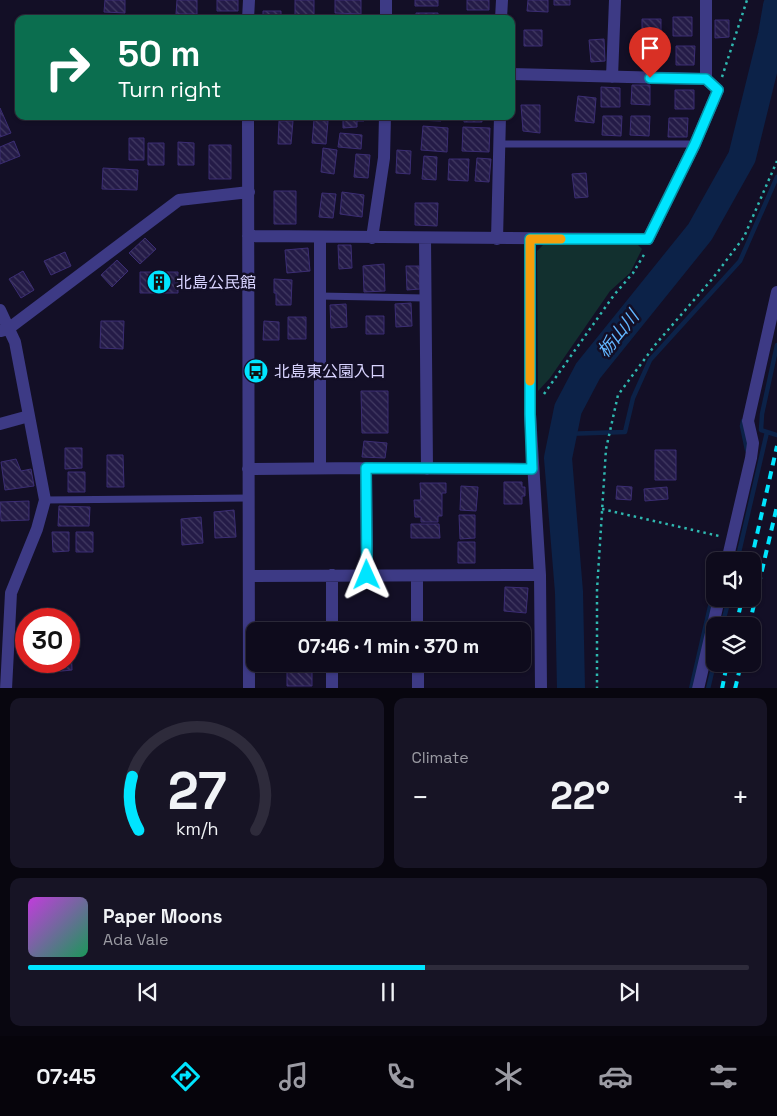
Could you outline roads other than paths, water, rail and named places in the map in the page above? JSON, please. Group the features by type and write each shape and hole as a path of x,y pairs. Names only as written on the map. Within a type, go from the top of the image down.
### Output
{"street":[{"path":"248,15 249,0"},
{"path":"386,0 386,15"},
{"path":"501,15 502,0"},
{"path":"612,77 615,0"},
{"path":"706,0 706,79"},
{"path":"248,236 648,239 695,144 718,90 706,79 515,74"},
{"path":"248,120 249,688"},
{"path":"372,238 384,158 385,120"},
{"path":"497,239 500,120"},
{"path":"4,330 179,200 249,192"},
{"path":"320,237 320,468"},
{"path":"425,238 427,469"},
{"path":"530,239 530,414 540,575 541,688"},
{"path":"729,552 753,442 748,421 777,292"},
{"path":"0,310 4,330 15,342 45,500 37,529 11,592 6,688"},
{"path":"0,424 29,416"},
{"path":"248,470 320,468 532,469"},
{"path":"366,468 367,575"},
{"path":"249,576 540,575"},
{"path":"332,576 332,622"},
{"path":"417,576 417,622"},
{"path":"698,688 717,607"},
{"path":"332,672 332,688"},
{"path":"418,672 418,688"}],"lane":[{"path":"499,144 695,144"},
{"path":"320,296 425,298"},
{"path":"45,500 248,498"}],"waterway":[{"name":"栃山川","path":"571,688 569,592 558,458 568,409 588,371 700,232 742,157 772,35 777,6"},
{"path":"563,434 625,432 633,398 650,360 740,261 777,177"},
{"path":"777,345 762,414 761,430 777,435"},
{"path":"743,421 742,426 747,450"},
{"path":"739,552 767,432"},
{"path":"691,688 710,607"},
{"path":"724,617 727,607"},
{"path":"708,688 712,672"}],"railway":[{"path":"753,552 777,446"},
{"path":"751,617 777,506"},
{"path":"738,617 740,607"},
{"path":"722,688 725,672"},
{"path":"735,688 739,672"}],"place":[{"name":"北島公民館","path":"159,282"},
{"name":"北島東公園入口","path":"256,371"}]}
